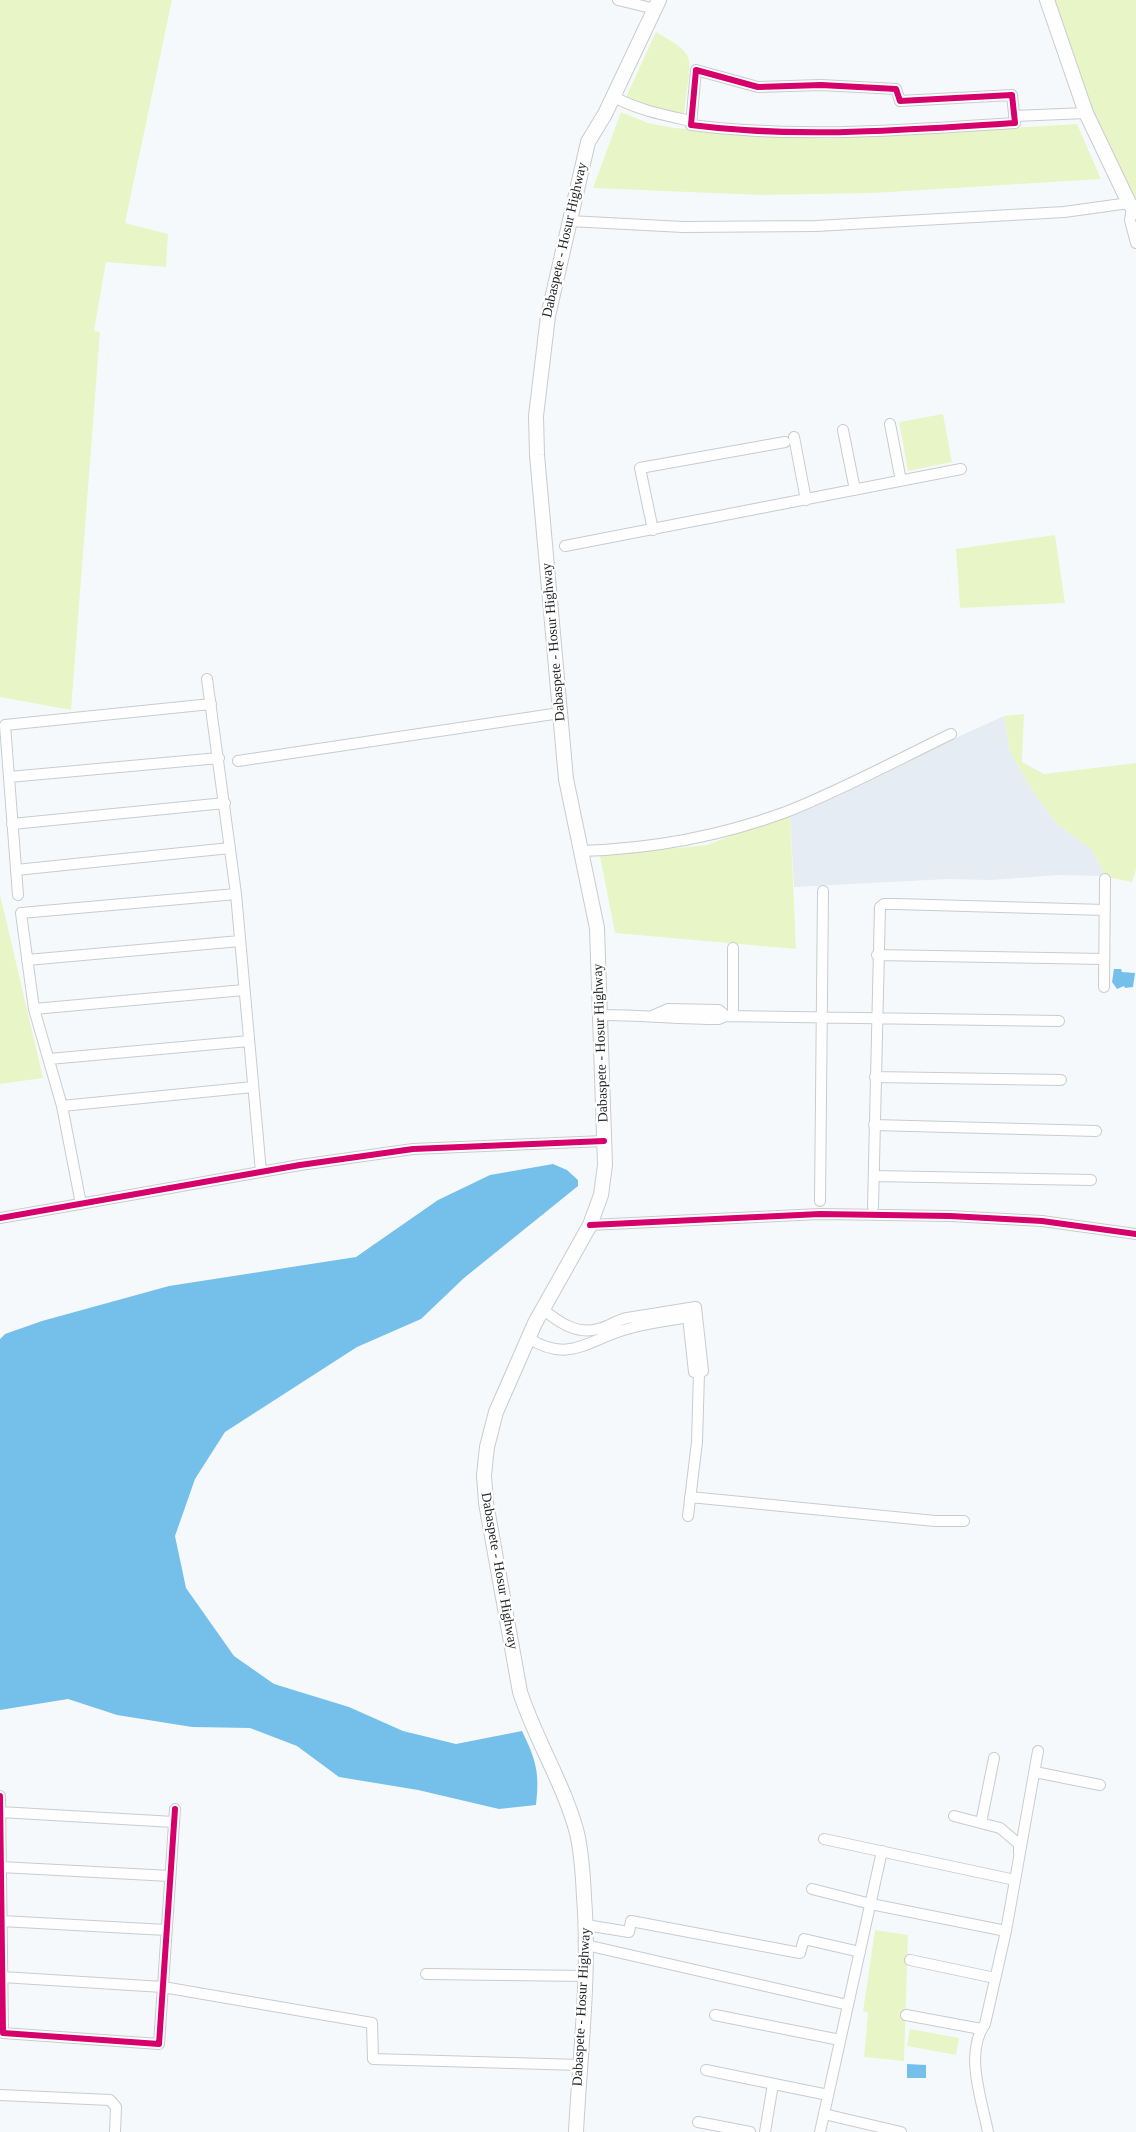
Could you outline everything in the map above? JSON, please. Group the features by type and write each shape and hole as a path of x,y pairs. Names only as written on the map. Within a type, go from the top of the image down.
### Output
{"highway":[{"path":"1047,0 1086,113 1132,208"},
{"name":"Dabaspete - Hosur Highway","path":"576,2132 586,1976 586,1924 577,1835 569,1809 527,1714 520,1692 486,1502 484,1475 487,1447 496,1412 528,1338 590,1225 601,1195 605,1165 597,928 566,779 536,416 548,316 588,142 614,96 657,5"}],"street":[{"path":"618,0 657,5"},
{"path":"614,96 645,110 691,122 691,125 718,128 825,134 1015,123 1012,95 900,101 896,89 821,85 758,87 696,70 691,122"},
{"path":"1014,116 1086,113"},
{"path":"569,221 683,227 816,226 1132,208 1130,220 1136,243"},
{"path":"890,424 901,481"},
{"path":"842,430 855,490"},
{"path":"653,530 640,468 790,440 806,500"},
{"path":"565,546 961,469"},
{"path":"207,679 236,894 261,1172"},
{"path":"18,895 5,725 211,704"},
{"path":"238,761 560,712"},
{"path":"581,851 606,850 689,840 748,824 787,811 952,734"},
{"path":"9,777 219,758"},
{"path":"12,824 225,803"},
{"path":"16,870 230,848"},
{"path":"1104,987 1105,878"},
{"path":"820,1201 823,891"},
{"path":"81,1204 62,1106 34,1009 21,913 236,894"},
{"path":"873,1207 877,956 880,907 884,904 1105,910"},
{"path":"28,960 240,940"},
{"path":"729,1016 733,948"},
{"path":"877,956 1104,959"},
{"path":"34,1009 244,990"},
{"path":"600,1015 654,1015 668,1019 719,1019 729,1016 1059,1021"},
{"path":"49,1059 249,1041"},
{"path":"875,1077 1061,1080"},
{"path":"62,1106 253,1087"},
{"path":"874,1125 1096,1131"},
{"path":"0,1218 261,1172 413,1149 604,1141"},
{"path":"874,1176 1091,1180"},
{"path":"590,1225 830,1214 950,1216 1042,1221 1136,1234"},
{"path":"543,1309 558,1322 576,1330 598,1330 624,1318 696,1307 703,1370 699,1373 696,1442 688,1516"},
{"path":"528,1338 544,1348 561,1350 591,1344 627,1328 688,1317 694,1372 699,1373"},
{"path":"690,1497 935,1521 964,1521"},
{"path":"988,2132 974,2058 981,2030 985,2024 1006,1931 1038,1751"},
{"path":"982,1824 994,1758"},
{"path":"1034,1772 1100,1785"},
{"path":"0,1796 3,2033 158,2044 175,1809"},
{"path":"0,1812 174,1822"},
{"path":"954,1816 1000,1828 1019,1844 1020,1858"},
{"path":"824,1839 1015,1880"},
{"path":"820,2132 882,1851"},
{"path":"1,1866 170,1876"},
{"path":"812,1889 871,1904 1006,1931"},
{"path":"2,1921 166,1930"},
{"path":"586,1924 629,1932 631,1921 800,1953 804,1939 860,1952"},
{"path":"586,1945 848,2005"},
{"path":"910,1960 995,1978"},
{"path":"426,1974 586,1976"},
{"path":"2,1977 162,1986 372,2023 373,2060 580,2065"},
{"path":"716,2015 840,2040"},
{"path":"906,2015 981,2030"},
{"path":"706,2070 828,2095"},
{"path":"765,2132 774,2084"},
{"path":"0,2095 110,2100 116,2107 115,2132"},
{"path":"824,2114 902,2132"},
{"path":"698,2122 750,2132"}],"shaded area":[{"path":"1004,716 1010,752 1034,793 1057,824 1091,849 1103,870 1102,876 1059,875 991,880 947,879 794,887 790,813"}],"green space":[{"path":"0,0 172,0 125,223 168,234 166,267 106,262 94,331 100,332 71,710 0,697"},
{"path":"1055,0 1136,0 1136,203 1087,99"},
{"path":"656,32 681,48 689,59 690,65 684,114 656,111 626,97"},
{"path":"621,112 648,123 674,128 827,139 1077,124 1101,179 873,193 760,195 593,188"},
{"path":"943,414 952,462 908,471 899,422"},
{"path":"1055,535 1065,603 960,608 956,549"},
{"path":"1024,714 1022,762 1044,774 1136,763 1136,869 1132,882 1102,876 1103,870 1091,849 1057,824 1034,793 1010,752 1004,716"},
{"path":"790,813 796,949 615,933 600,856 707,845"},
{"path":"0,894 43,1078 0,1084"},
{"path":"875,1930 908,1935 904,2061 864,2057 868,2013 863,2011"},
{"path":"910,2029 959,2038 956,2055 907,2046"}],"water":[{"path":"1114,969 1135,973 1133,987 1125,988 1124,986 1117,989 1112,982"},
{"path":"553,1164 567,1170 578,1180 578,1186 464,1278 421,1319 357,1347 225,1432 195,1479 175,1536 186,1588 234,1656 274,1684 349,1707 403,1731 456,1744 522,1731 531,1750 536,1767 536,1805 499,1809 418,1790 339,1777 297,1746 250,1728 192,1727 117,1715 68,1699 0,1710 0,1339 5,1334 42,1321 169,1286 356,1257 438,1200 490,1175"},
{"path":"907,2064 926,2065 926,2078 907,2078"}],"cycle path":[{"path":"696,70 758,87 821,85 896,89 900,101 1012,95 1015,123 853,132 772,132 691,125 696,70"},
{"path":"0,1218 300,1165 413,1149 604,1141"},
{"path":"590,1225 820,1214 950,1216 1042,1221 1136,1234"},
{"path":"0,1796 3,2033 159,2044 175,1809"}]}
